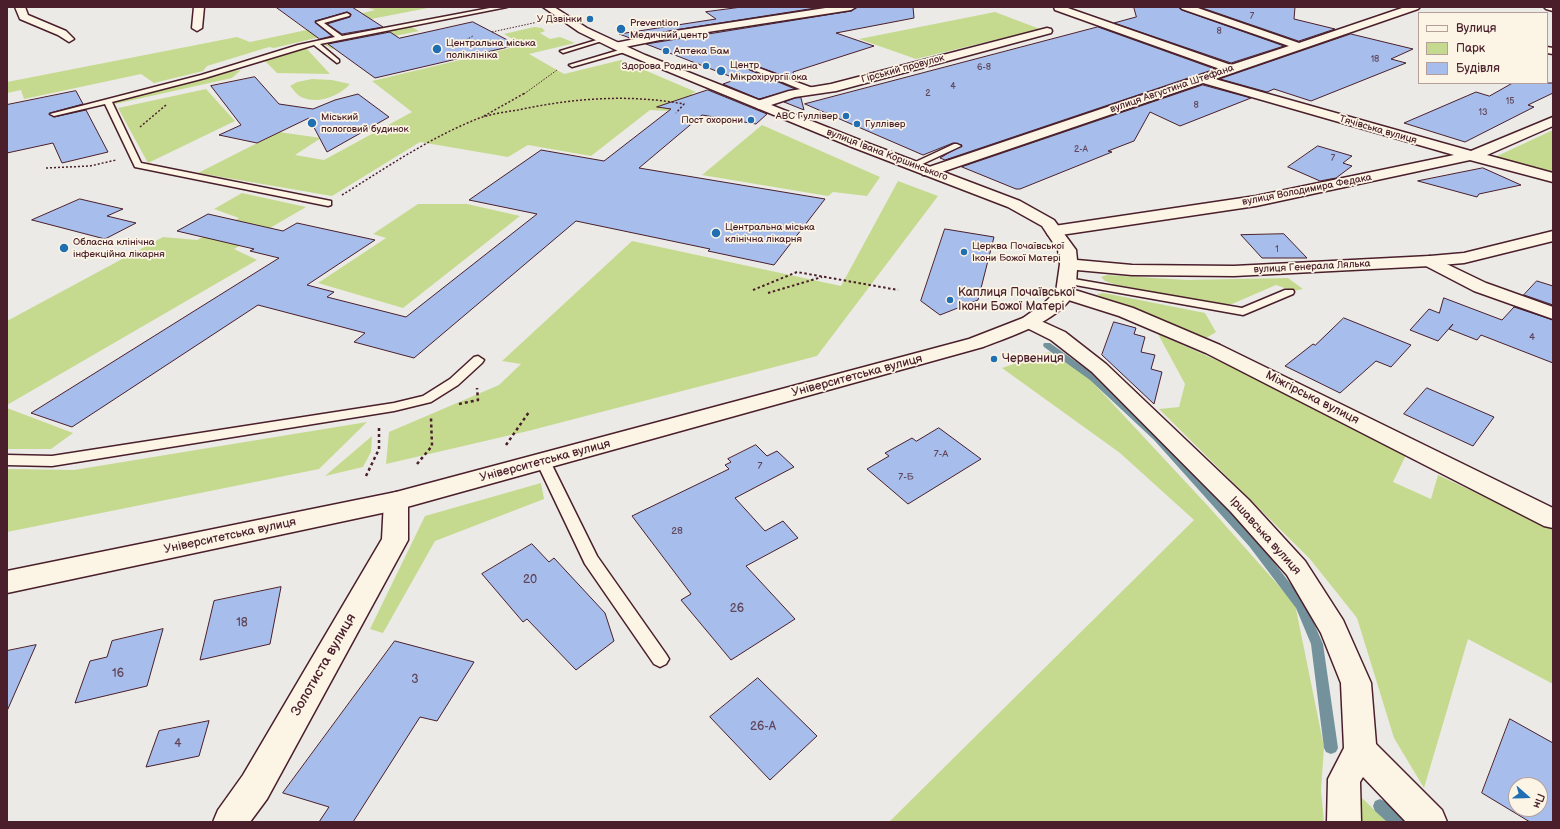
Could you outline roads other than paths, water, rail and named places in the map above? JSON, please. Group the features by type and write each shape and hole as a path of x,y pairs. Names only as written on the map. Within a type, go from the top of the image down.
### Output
{"street":[{"path":"17,7 24,17 62,33 69,39"},
{"path":"198,28 199,7"},
{"name":"вулиця Івана Коршинського","path":"548,7 568,22 602,40 759,105 928,172 1014,204 1048,223 1054,231 1066,250 1067,279"},
{"path":"621,48 674,34 851,7"},
{"path":"1185,7 1299,46"},
{"path":"1549,7 1553,8"},
{"path":"1058,8 1230,70"},
{"path":"1374,10 1394,14"},
{"name":"вулиця Августина Штефана","path":"928,172 1394,14 1414,13"},
{"name":"Гірський провулок","path":"759,105 793,94 815,92 1047,31"},
{"name":"Тячівська вулиця","path":"1203,79 1294,107 1553,178"},
{"name":"вулиця Володимира Федака","path":"1054,231 1256,201 1471,156 1484,152 1553,120"},
{"name":"вулиця Генерала Лялька","path":"1067,279 1132,270 1234,271 1464,258 1553,236"},
{"path":"1430,261 1480,287 1553,312"},
{"name":"Університетська вулиця","path":"7,582 396,501 886,369 976,343 1030,322 1051,307 1067,279"},
{"name":"Міжгірська вулиця","path":"1067,279 1126,312 1214,349 1553,519"},
{"name":"Іршавська вулиця","path":"1030,322 1058,336 1099,368 1240,506 1296,568 1333,628 1356,683 1360,751"},
{"name":"Золотиста вулиця","path":"230,822 255,787 395,540 396,501"},
{"path":"1344,822 1344,779 1360,751 1430,822"}],"lane":[{"path":"54,114 108,102 203,77 300,46 504,7"},
{"path":"340,38 319,22 346,15"},
{"path":"563,51 602,40"},
{"path":"316,43 337,61"},
{"path":"572,65 621,48"},
{"path":"748,66 815,92"},
{"path":"108,102 138,165 328,204"},
{"path":"912,165 958,146"},
{"path":"1067,279 1243,312 1288,292"},
{"path":"7,460 52,460 394,407 427,399 454,382 478,360"},
{"path":"543,461 591,560 660,659"}],"waterway":[{"path":"1047,345 1093,378 1157,438 1253,543 1301,606 1317,644 1331,748"},
{"path":"1380,806 1397,822"}],"place":[{"name":"У Дзвінки","path":"590,19"},
{"name":"Prevention Медичний центр","path":"621,29"},
{"name":"Центральна міська поліклініка","path":"437,49"},
{"name":"Аптека Бам","path":"666,51"},
{"name":"Здорова Родина","path":"706,66"},
{"name":"Центр Мікрохірургії ока","path":"721,71"},
{"name":"АВС Гуллівер","path":"846,116"},
{"name":"Пост охорони","path":"751,120"},
{"name":"Міський пологовий будинок","path":"312,123"},
{"name":"Гуллівер","path":"857,124"},
{"name":"Центральна міська клінічна лікарня","path":"716,233"},
{"name":"Обласна клінічна інфекційна лікарня","path":"64,248"},
{"name":"Церква Почаївської Ікони Божої Матері","path":"964,252"},
{"name":"Каплиця Почаївської Ікони Божої Матері","path":"950,300"},
{"name":"Червениця","path":"994,359"}]}
